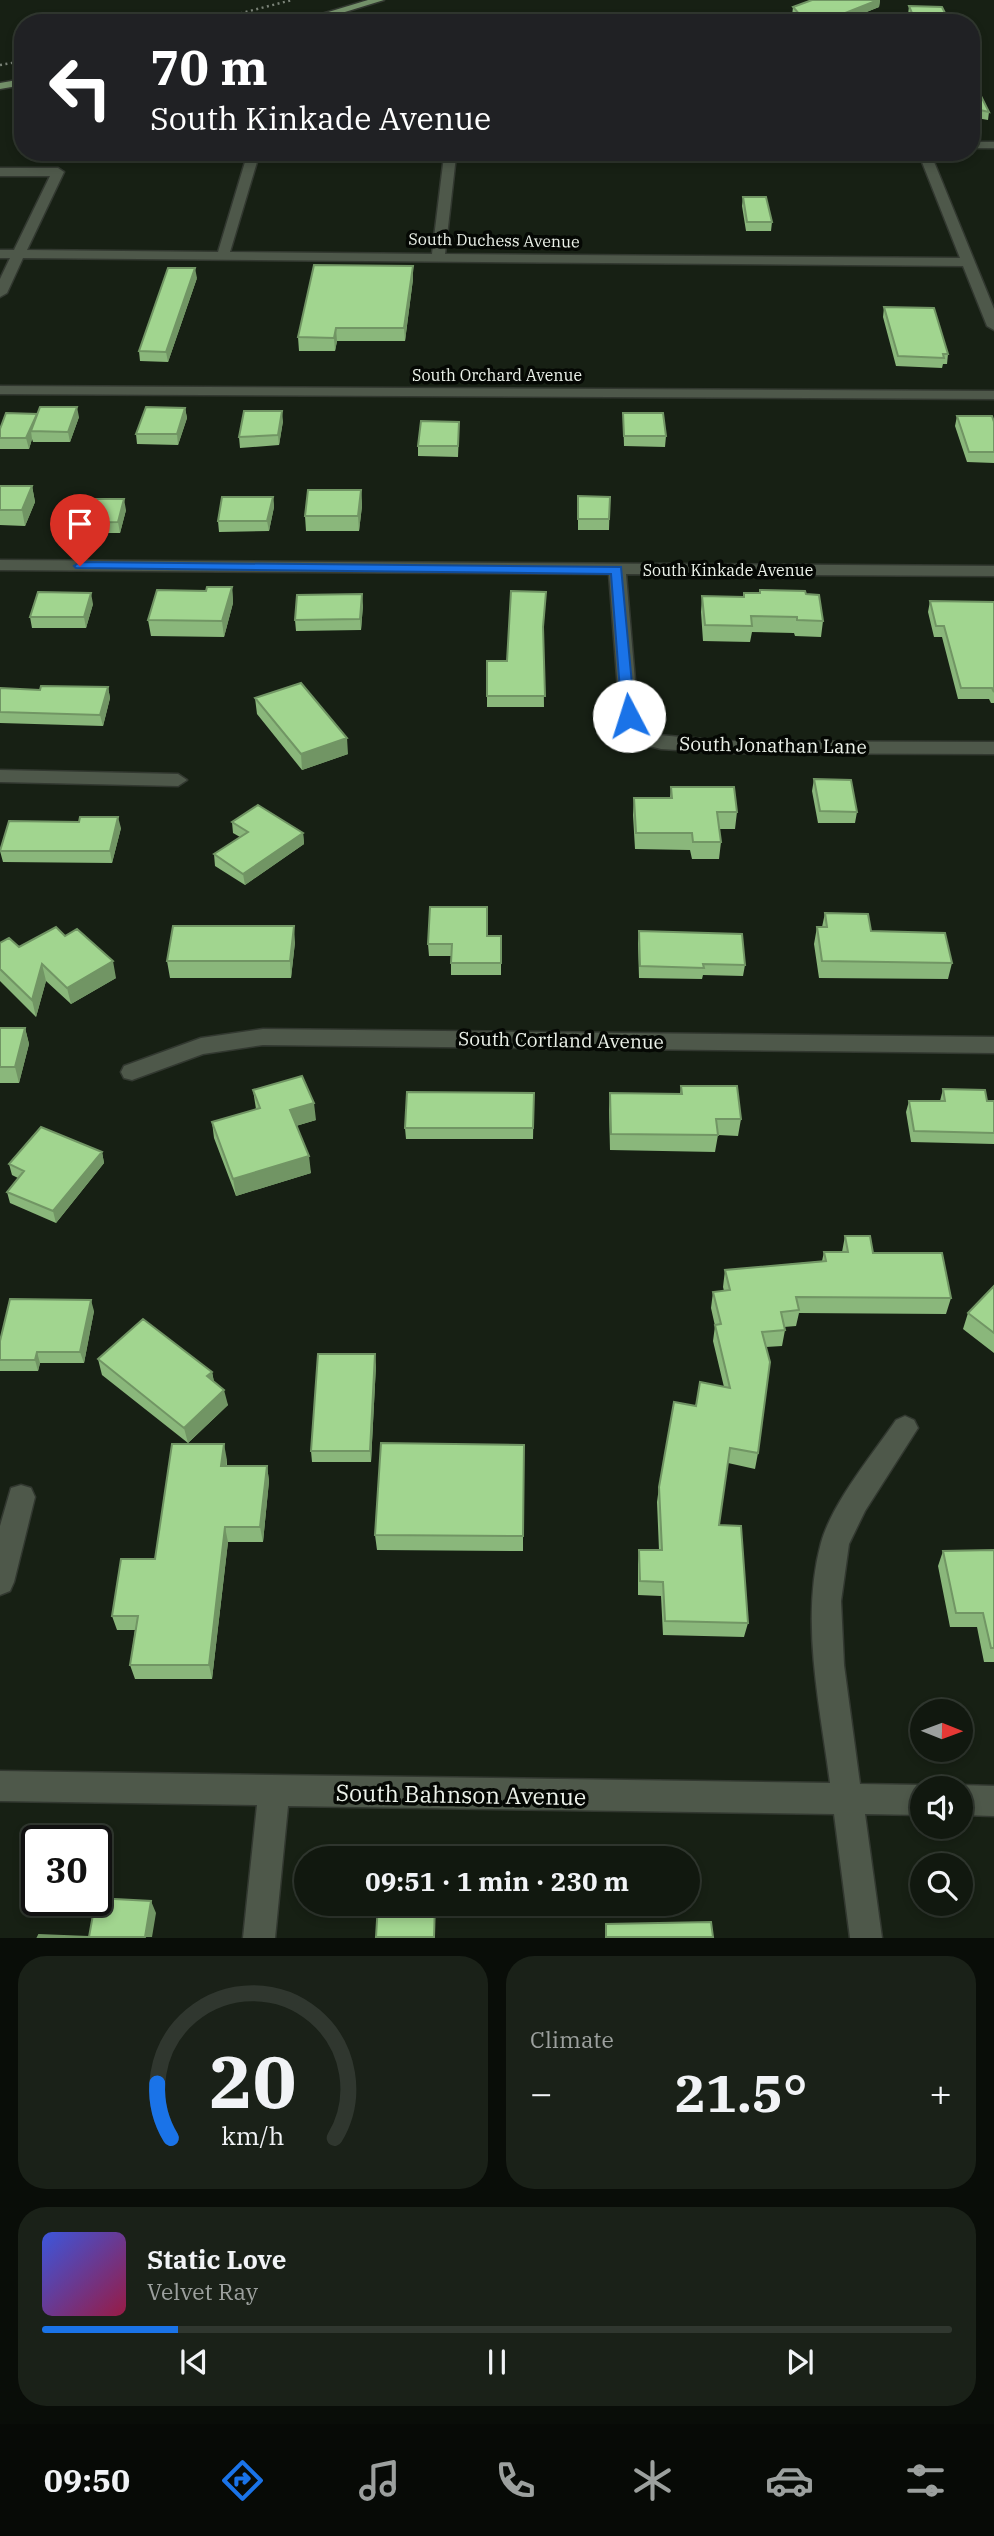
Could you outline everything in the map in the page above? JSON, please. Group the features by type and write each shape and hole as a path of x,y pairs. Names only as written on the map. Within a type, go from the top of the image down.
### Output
{"main road":[{"path":"330,14 379,0"}],"street":[{"path":"223,255 251,161"},
{"path":"438,257 449,161"},
{"path":"928,161 968,262 988,297 994,326"},
{"path":"0,172 58,172 0,293"},
{"name":"South Duchess Avenue","path":"0,254 968,262"},
{"name":"South Orchard Avenue","path":"0,390 994,396"},
{"name":"South Kinkade Avenue","path":"0,565 994,571"},
{"name":"South Jonathan Lane","path":"617,570 629,716 640,738 661,743 726,747 994,748"},
{"path":"0,776 178,780"},
{"name":"South Cortland Avenue","path":"132,1072 201,1046 263,1037 994,1045"},
{"path":"866,1937 829,1665 827,1601 835,1543 855,1503 905,1428"},
{"path":"0,1582 21,1497"},
{"name":"South Bahnson Avenue","path":"0,1786 910,1800"},
{"path":"259,1937 274,1791"},
{"path":"973,1800 994,1801"}],"building":[{"path":"812,0 878,0 843,14 799,14 793,7"},
{"path":"909,6 942,7 946,14 912,14"},
{"path":"980,94 989,112 980,110"},
{"path":"743,197 766,197 772,222 747,222"},
{"path":"314,265 413,266 404,328 336,328 334,338 298,337"},
{"path":"168,268 195,268 166,352 139,351"},
{"path":"884,307 934,308 948,354 943,354 944,358 898,356"},
{"path":"40,407 77,407 68,432 31,431"},
{"path":"146,407 185,408 177,434 136,434"},
{"path":"244,411 282,411 278,435 239,437"},
{"path":"6,413 37,414 26,438 0,438 0,429"},
{"path":"623,413 663,413 666,436 624,436"},
{"path":"957,416 992,416 994,452 969,452"},
{"path":"421,421 459,422 458,446 418,446"},
{"path":"0,486 32,486 22,510 0,510"},
{"path":"308,490 361,490 358,516 305,516"},
{"path":"578,496 610,497 609,519 578,519"},
{"path":"222,497 273,497 267,521 218,521"},
{"path":"82,499 124,499 118,522 75,523"},
{"path":"207,587 232,587 222,621 148,620 157,590 206,591"},
{"path":"760,590 805,591 806,594 819,595 823,621 797,620 797,617 751,616 752,626 705,625 702,596 744,597 744,593 760,593"},
{"path":"511,591 546,592 543,627 545,696 487,696 487,661 507,661"},
{"path":"38,592 91,593 84,617 30,617"},
{"path":"362,594 360,619 295,620 297,595"},
{"path":"930,601 994,602 994,692 992,688 961,688 944,626 936,626"},
{"path":"301,683 347,738 301,754 255,698"},
{"path":"41,686 108,687 100,715 0,712 0,688 40,690"},
{"path":"814,779 851,780 857,812 820,811"},
{"path":"671,787 734,787 737,812 717,812 721,842 693,842 692,833 636,833 634,798 672,798"},
{"path":"258,805 303,833 243,874 214,854 248,832 232,822"},
{"path":"80,817 118,817 110,851 0,851 9,821 79,822"},
{"path":"430,907 487,907 487,936 501,936 501,963 451,963 452,944 428,944"},
{"path":"825,913 868,914 871,931 945,933 952,963 822,961 817,927 827,927"},
{"path":"173,926 294,926 290,961 167,961"},
{"path":"56,927 65,936 77,929 113,961 67,988 42,964 32,1000 0,969 0,943 9,938 19,947"},
{"path":"639,931 742,934 745,965 703,964 704,968 640,966"},
{"path":"0,1028 25,1028 15,1067 0,1067"},
{"path":"302,1076 314,1103 290,1110 309,1156 233,1179 212,1122 260,1108 253,1090"},
{"path":"681,1086 737,1086 741,1119 716,1119 718,1135 611,1134 610,1093 682,1094"},
{"path":"943,1089 985,1090 987,1101 994,1101 994,1133 914,1131 909,1101 945,1101"},
{"path":"407,1092 534,1093 533,1128 405,1128"},
{"path":"41,1127 102,1152 53,1211 7,1192 24,1171 9,1164"},
{"path":"845,1236 870,1236 873,1253 942,1253 951,1298 796,1297 799,1310 781,1312 785,1330 762,1332 770,1362 758,1453 730,1448 719,1525 741,1526 748,1623 665,1621 663,1582 640,1581 639,1550 662,1550 659,1487 674,1402 696,1406 700,1382 730,1388 715,1325 721,1324 713,1292 730,1290 725,1270 826,1261 824,1252 848,1252"},
{"path":"994,1286 994,1333 968,1313"},
{"path":"10,1299 91,1300 80,1352 37,1352 35,1360 0,1360 0,1341"},
{"path":"143,1319 212,1372 207,1376 224,1390 184,1428 98,1359"},
{"path":"318,1354 375,1354 370,1451 311,1451"},
{"path":"381,1443 524,1445 523,1536 375,1535"},
{"path":"172,1444 224,1444 221,1466 267,1466 260,1527 225,1527 209,1665 130,1665 138,1616 112,1616 121,1559 155,1559"},
{"path":"994,1550 994,1648 991,1648 983,1613 956,1613 943,1551"},
{"path":"112,1899 151,1901 145,1937 89,1937 93,1916 112,1916"},
{"path":"377,1916 435,1916 434,1937 376,1937"},
{"path":"711,1922 713,1937 606,1937 606,1924"},
{"path":"39,1935 89,1937 38,1937"}],"railway":[{"path":"238,14 292,0"},
{"path":"0,65 14,63"}],"route":[{"path":"80,566 617,570 629,716"}]}
